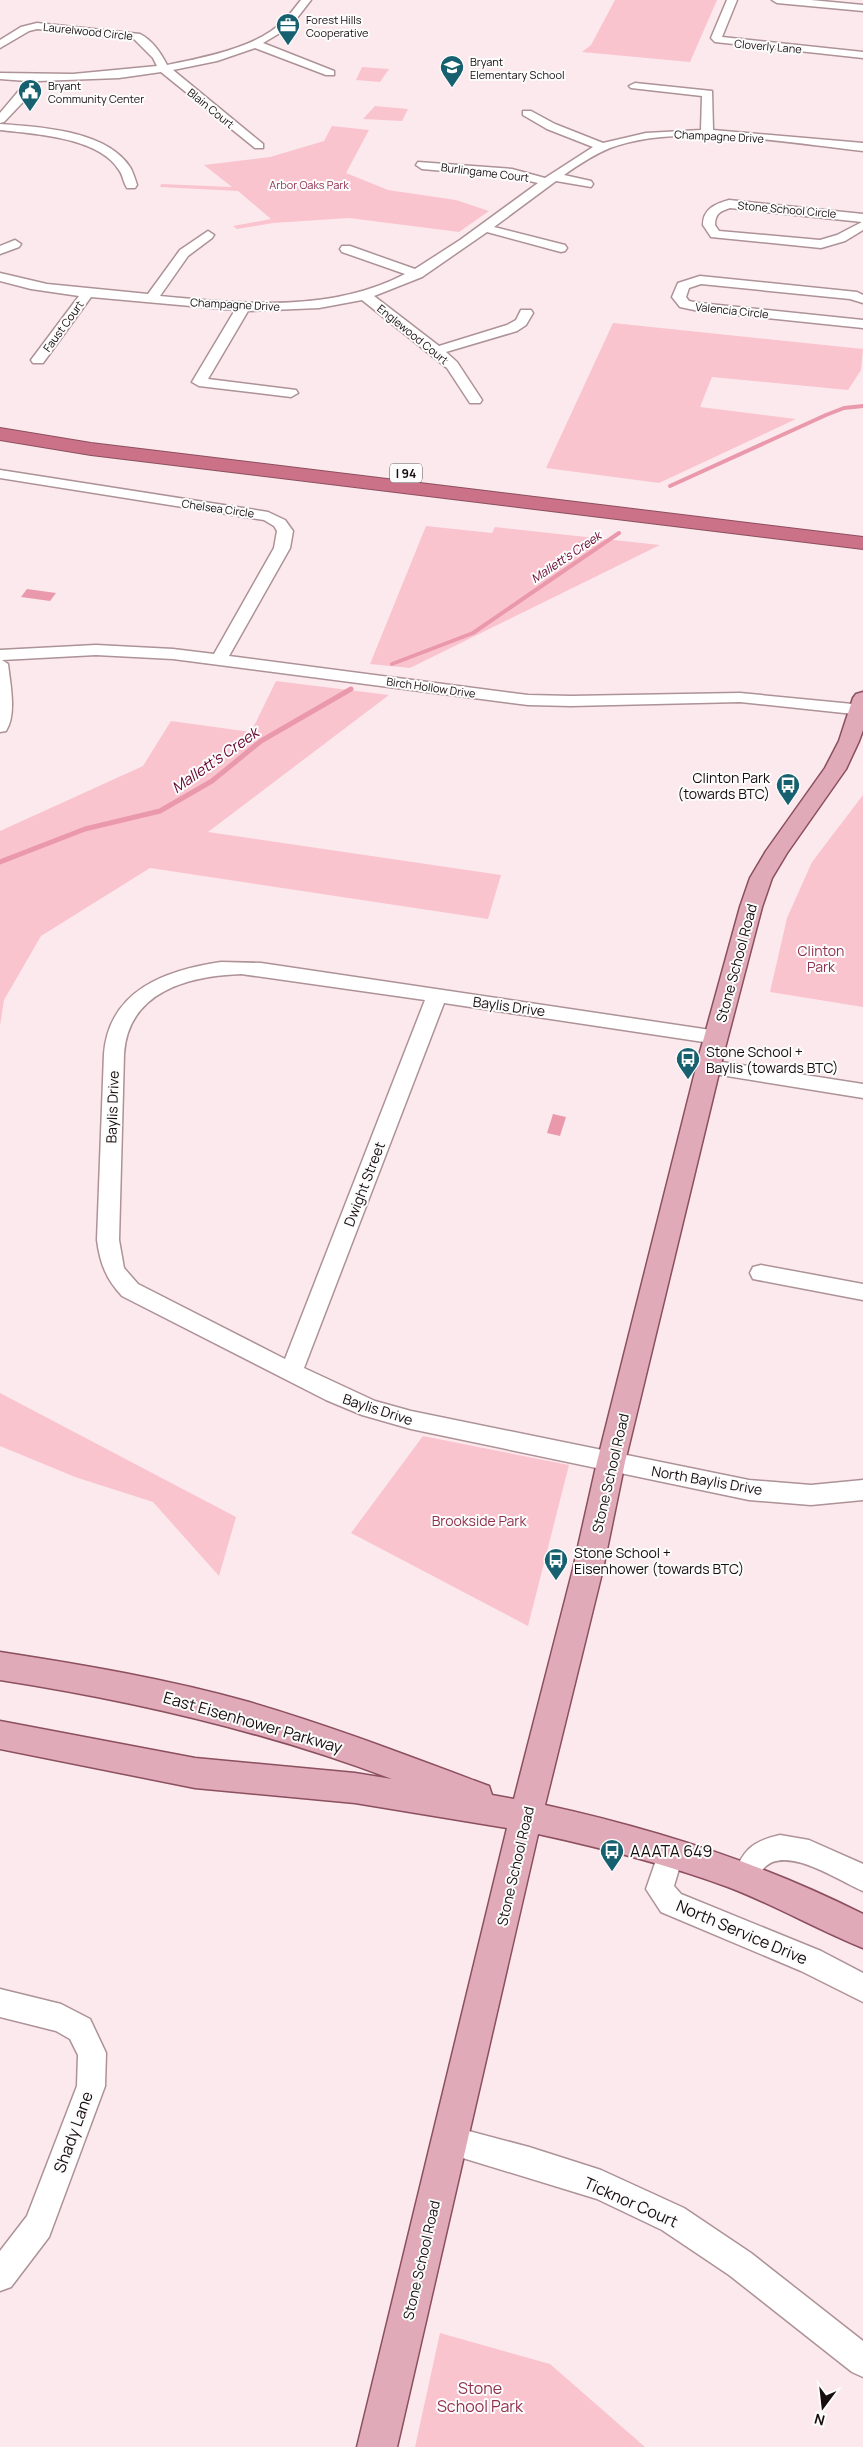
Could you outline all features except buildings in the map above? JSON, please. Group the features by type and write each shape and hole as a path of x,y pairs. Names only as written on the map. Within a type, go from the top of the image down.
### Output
{"highway":[{"name":"I 94","path":"0,419 252,455 863,528"},
{"name":"I 94","path":"0,434 101,451 863,543"}],"main road":[{"name":"Stone School Road","path":"377,2447 527,1816 588,1570 611,1462 716,1037 761,878 787,835 835,769 849,741 862,706"},
{"name":"East Eisenhower Parkway","path":"0,1666 51,1673 173,1698 280,1725 350,1748 527,1816"},
{"name":"East Eisenhower Parkway","path":"0,1735 195,1773 355,1788 527,1816 581,1828 671,1852 746,1879 822,1911 863,1932"}],"street":[{"path":"0,76 34,78 98,77 164,69 218,57 253,43 286,24 299,11 306,0"},
{"name":"Cloverly Lane","path":"732,0 716,38 719,40 863,55"},
{"path":"777,0 826,2 863,8"},
{"name":"Laurelwood Circle","path":"0,45 25,29 38,26 132,35 142,39 158,57 164,69"},
{"path":"253,43 330,73"},
{"name":"Blain Court","path":"164,69 259,146"},
{"path":"0,120 19,100 34,78"},
{"path":"636,86 708,93 707,134"},
{"path":"526,113 534,120 603,147"},
{"path":"0,127 56,134 94,145 117,159 125,167 131,185"},
{"name":"Champagne Drive","path":"0,277 27,284 88,292 242,307 306,305 364,296 417,274 485,228 552,179 603,147 653,135 707,134 863,147"},
{"name":"Burlingame Court","path":"422,165 512,173 552,179"},
{"path":"552,179 587,184"},
{"name":"Stone School Circle","path":"863,218 729,204 714,209 707,224 709,229 715,234 821,244 833,241 863,225"},
{"path":"485,228 561,248"},
{"path":"152,298 184,253 208,235"},
{"path":"0,250 15,244"},
{"path":"346,249 417,274"},
{"name":"Valencia Circle","path":"863,299 852,295 700,280 683,286 679,297 685,304 699,307 863,324"},
{"name":"Faust Court","path":"38,360 88,292"},
{"name":"Englewood Court","path":"364,296 437,351 452,365 475,400"},
{"path":"242,307 241,313 199,382 291,393"},
{"path":"437,351 512,328 521,322 526,313"},
{"name":"Chelsea Circle","path":"0,474 268,516 280,523 285,531 282,548 219,660"},
{"name":"Birch Hollow Drive","path":"0,655 104,651 173,654 537,700 586,702 702,697 749,698 862,706"},
{"path":"0,664 4,707 0,727"},
{"name":"Baylis Drive","path":"611,1462 402,1418 370,1408 334,1394 291,1373 130,1290 116,1276 108,1240 112,1101 118,1029 140,998 155,987 204,970 239,967 716,1037"},
{"name":"Dwight Street","path":"291,1373 437,995"},
{"path":"709,1067 863,1091"},
{"path":"761,1273 863,1292"},
{"name":"North Baylis Drive","path":"611,1462 749,1490 811,1495 863,1490"},
{"path":"746,1879 755,1858 770,1848 788,1847 810,1853 863,1878"},
{"name":"North Service Drive","path":"671,1852 660,1889 671,1903 811,1961 863,1988"},
{"name":"Shady Lane","path":"0,2003 61,2018 80,2029 92,2052 91,2086 38,2226 0,2276"},
{"name":"Ticknor Court","path":"450,2141 529,2162 601,2185 673,2218 740,2264 863,2361"}],"green space":[{"path":"615,0 717,0 690,62 582,52 591,45"},
{"path":"362,67 389,69 380,82 356,80"},
{"path":"375,106 408,109 402,121 363,119"},
{"name":"Arbor Oaks Park","path":"332,126 369,130 346,173 388,190 456,200 489,211 459,232 349,218 273,223 237,229 233,226 271,219 238,191 160,187 161,184 232,187 204,165 270,157 324,141"},
{"path":"613,323 863,349 861,370 848,390 712,377 700,407 796,419 659,483 546,468"},
{"path":"426,526 492,533 495,527 660,545 410,668 370,664"},
{"path":"276,681 389,695 208,832 501,875 488,919 150,868 41,936 4,1000 0,1026 0,831 143,766 171,721 251,732"},
{"name":"Clinton Park","path":"863,795 863,1007 770,992 787,918 812,862"},
{"path":"0,1393 236,1517 219,1576 153,1502 75,1477 0,1446"},
{"name":"Brookside Park","path":"423,1436 569,1465 528,1626 351,1533"},
{"name":"Stone School Park","path":"440,2333 550,2364 645,2447 415,2447"}],"shaded area":[{"path":"27,589 56,593 50,601 21,597"},
{"path":"553,1114 566,1117 560,1136 547,1133"}],"waterway":[{"name":"Mallett's Creek","path":"670,486 826,415 844,408 863,406"},
{"name":"Mallett's Creek","path":"392,664 473,633 619,533"},
{"name":"Mallett's Creek","path":"0,862 85,829 160,811 212,781 261,741 351,689"}],"place":[{"name":"Forest Hills Cooperative","path":"288,46"},
{"name":"Bryant Elementary School","path":"452,88"},
{"name":"Bryant Community Center","path":"30,112"},
{"name":"Clinton Park (towards BTC)","path":"788,806"},
{"name":"Stone School + Baylis (towards BTC)","path":"688,1080"},
{"name":"Stone School + Eisenhower (towards BTC)","path":"556,1581"},
{"name":"AAATA 649","path":"612,1872"}]}
